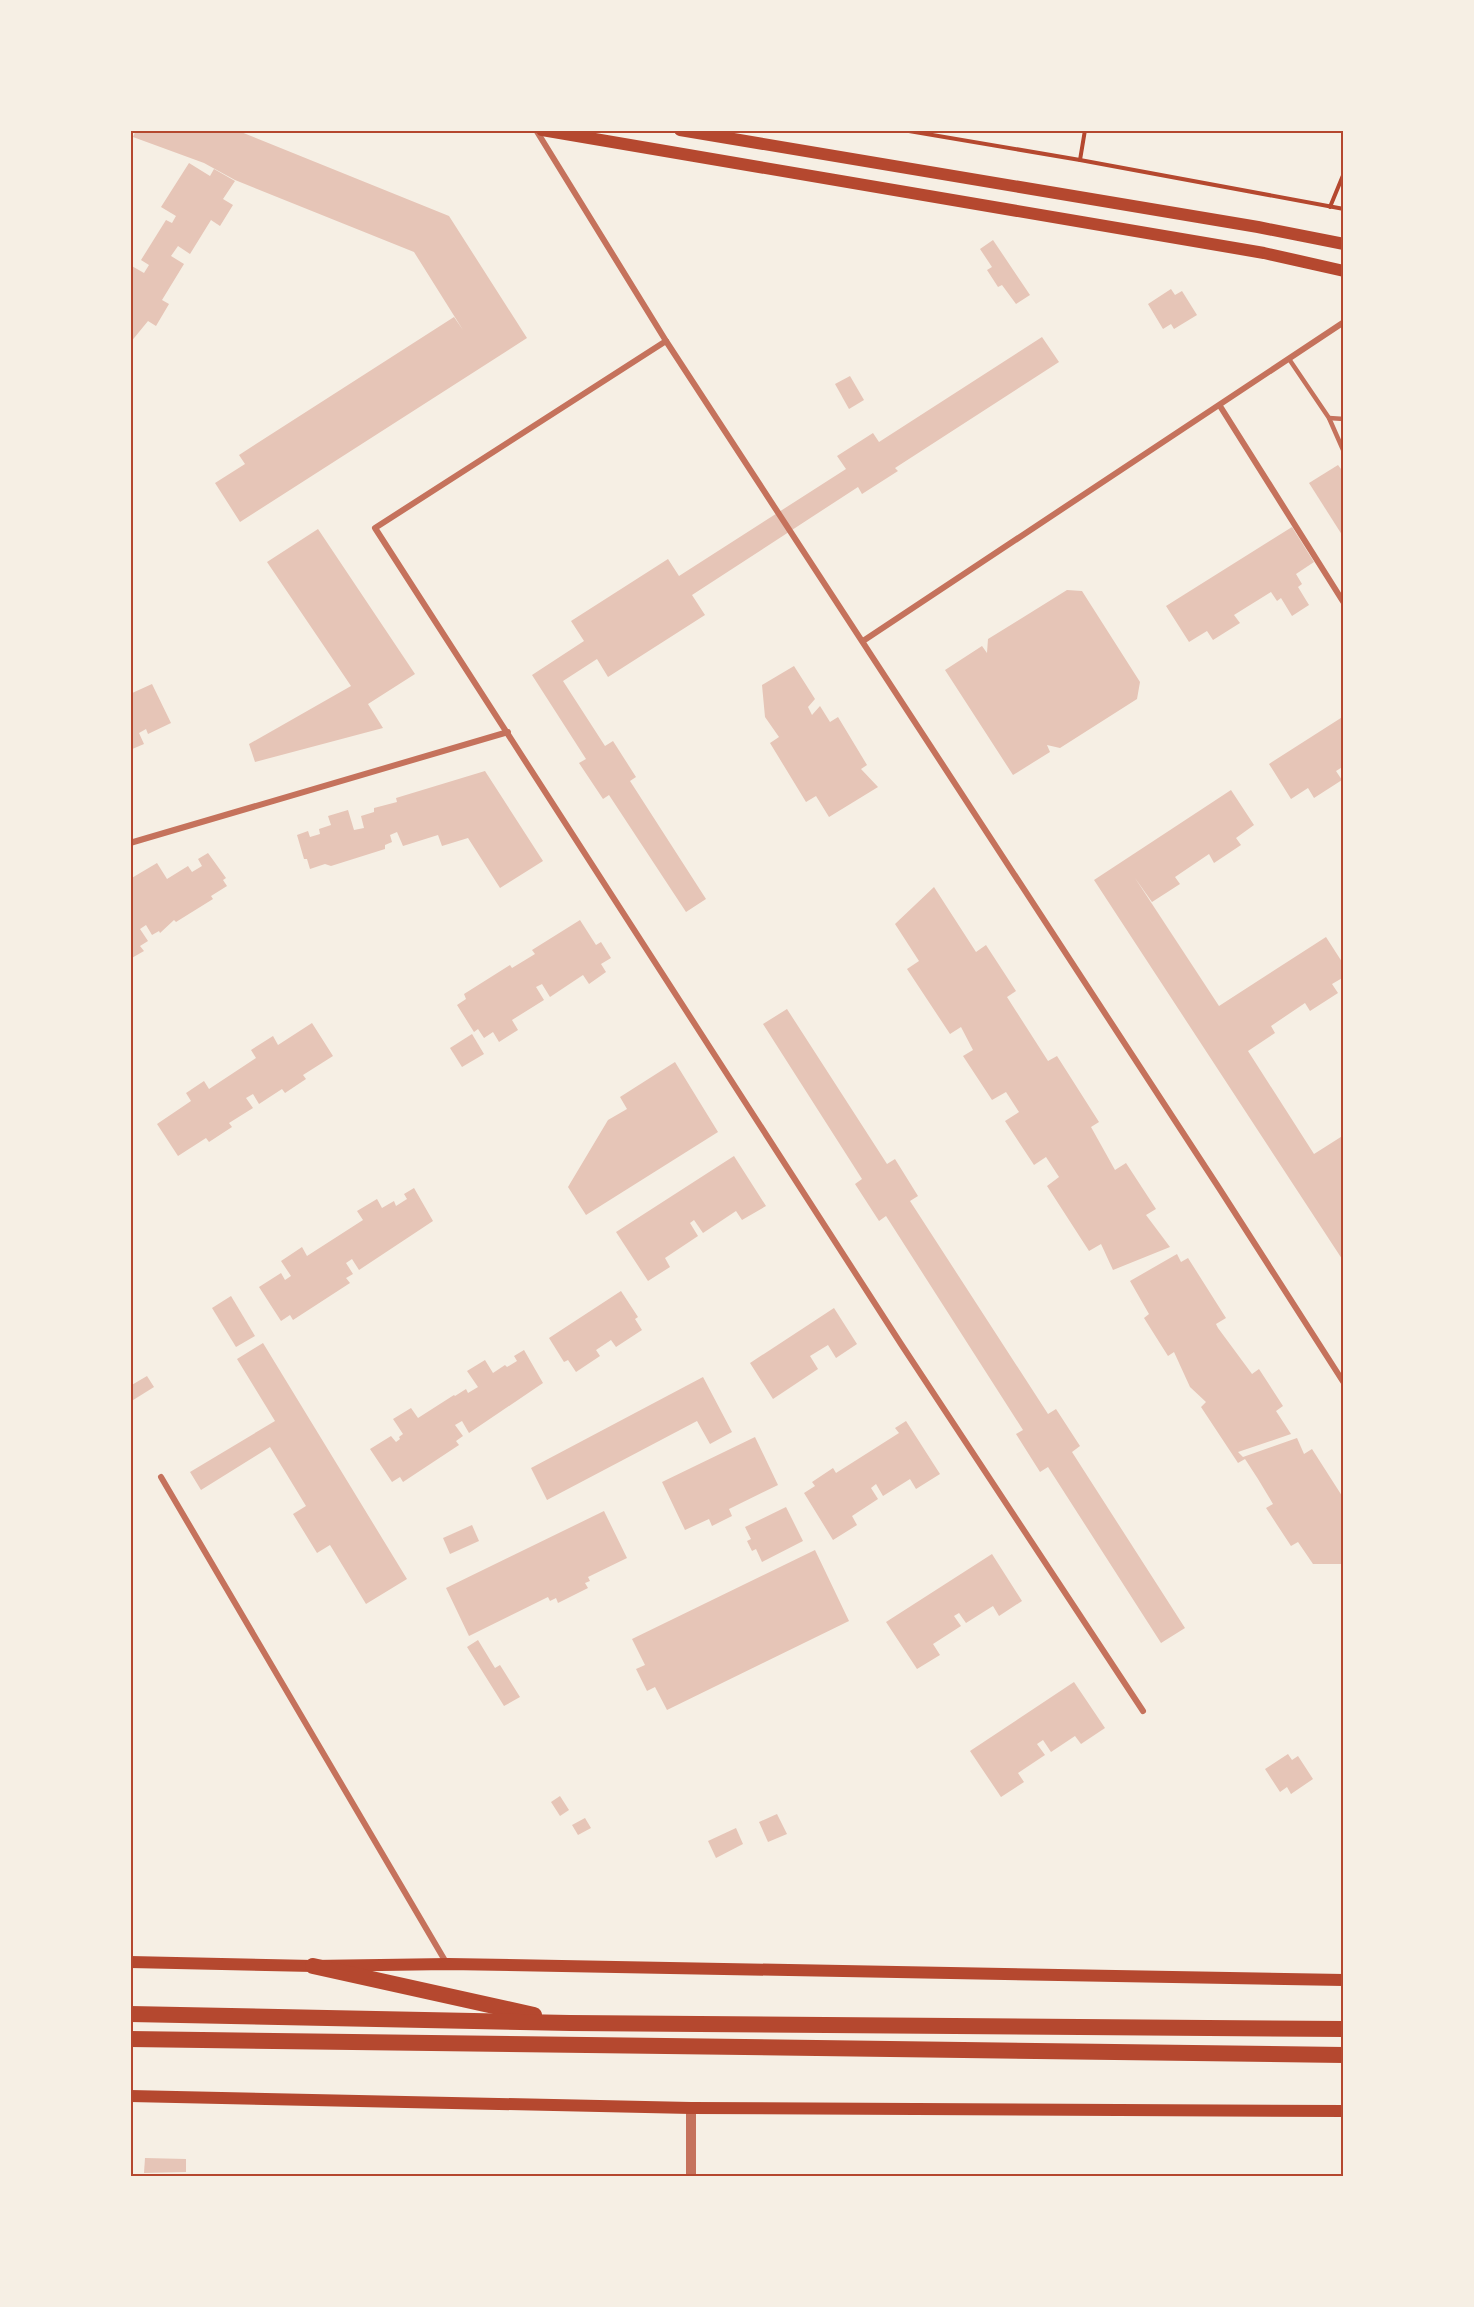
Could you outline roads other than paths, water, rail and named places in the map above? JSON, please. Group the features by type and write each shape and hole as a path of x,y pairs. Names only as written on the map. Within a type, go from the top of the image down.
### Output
{"highway":[{"path":"313,1966 570,2023"},
{"path":"130,2014 570,2023 1344,2029"},
{"path":"130,2039 1344,2055"}],"main road":[{"path":"542,130 1264,253 1344,271"},
{"path":"680,130 1258,227 1344,244"},
{"path":"130,1962 313,1966 447,1964 1344,1980"},
{"path":"130,2096 691,2108 1344,2111"}],"street":[{"path":"536,130 666,341 1344,1383"},
{"path":"863,641 1344,322"},
{"path":"666,341 375,528 901,1344 1143,1711"},
{"path":"1220,406 1344,603"},
{"path":"130,843 508,732"},
{"path":"161,1477 447,1964"},
{"path":"691,2108 691,2176"}],"lane":[{"path":"1289,359 1329,418 1344,452"},
{"path":"1329,418 1344,419"}]}
